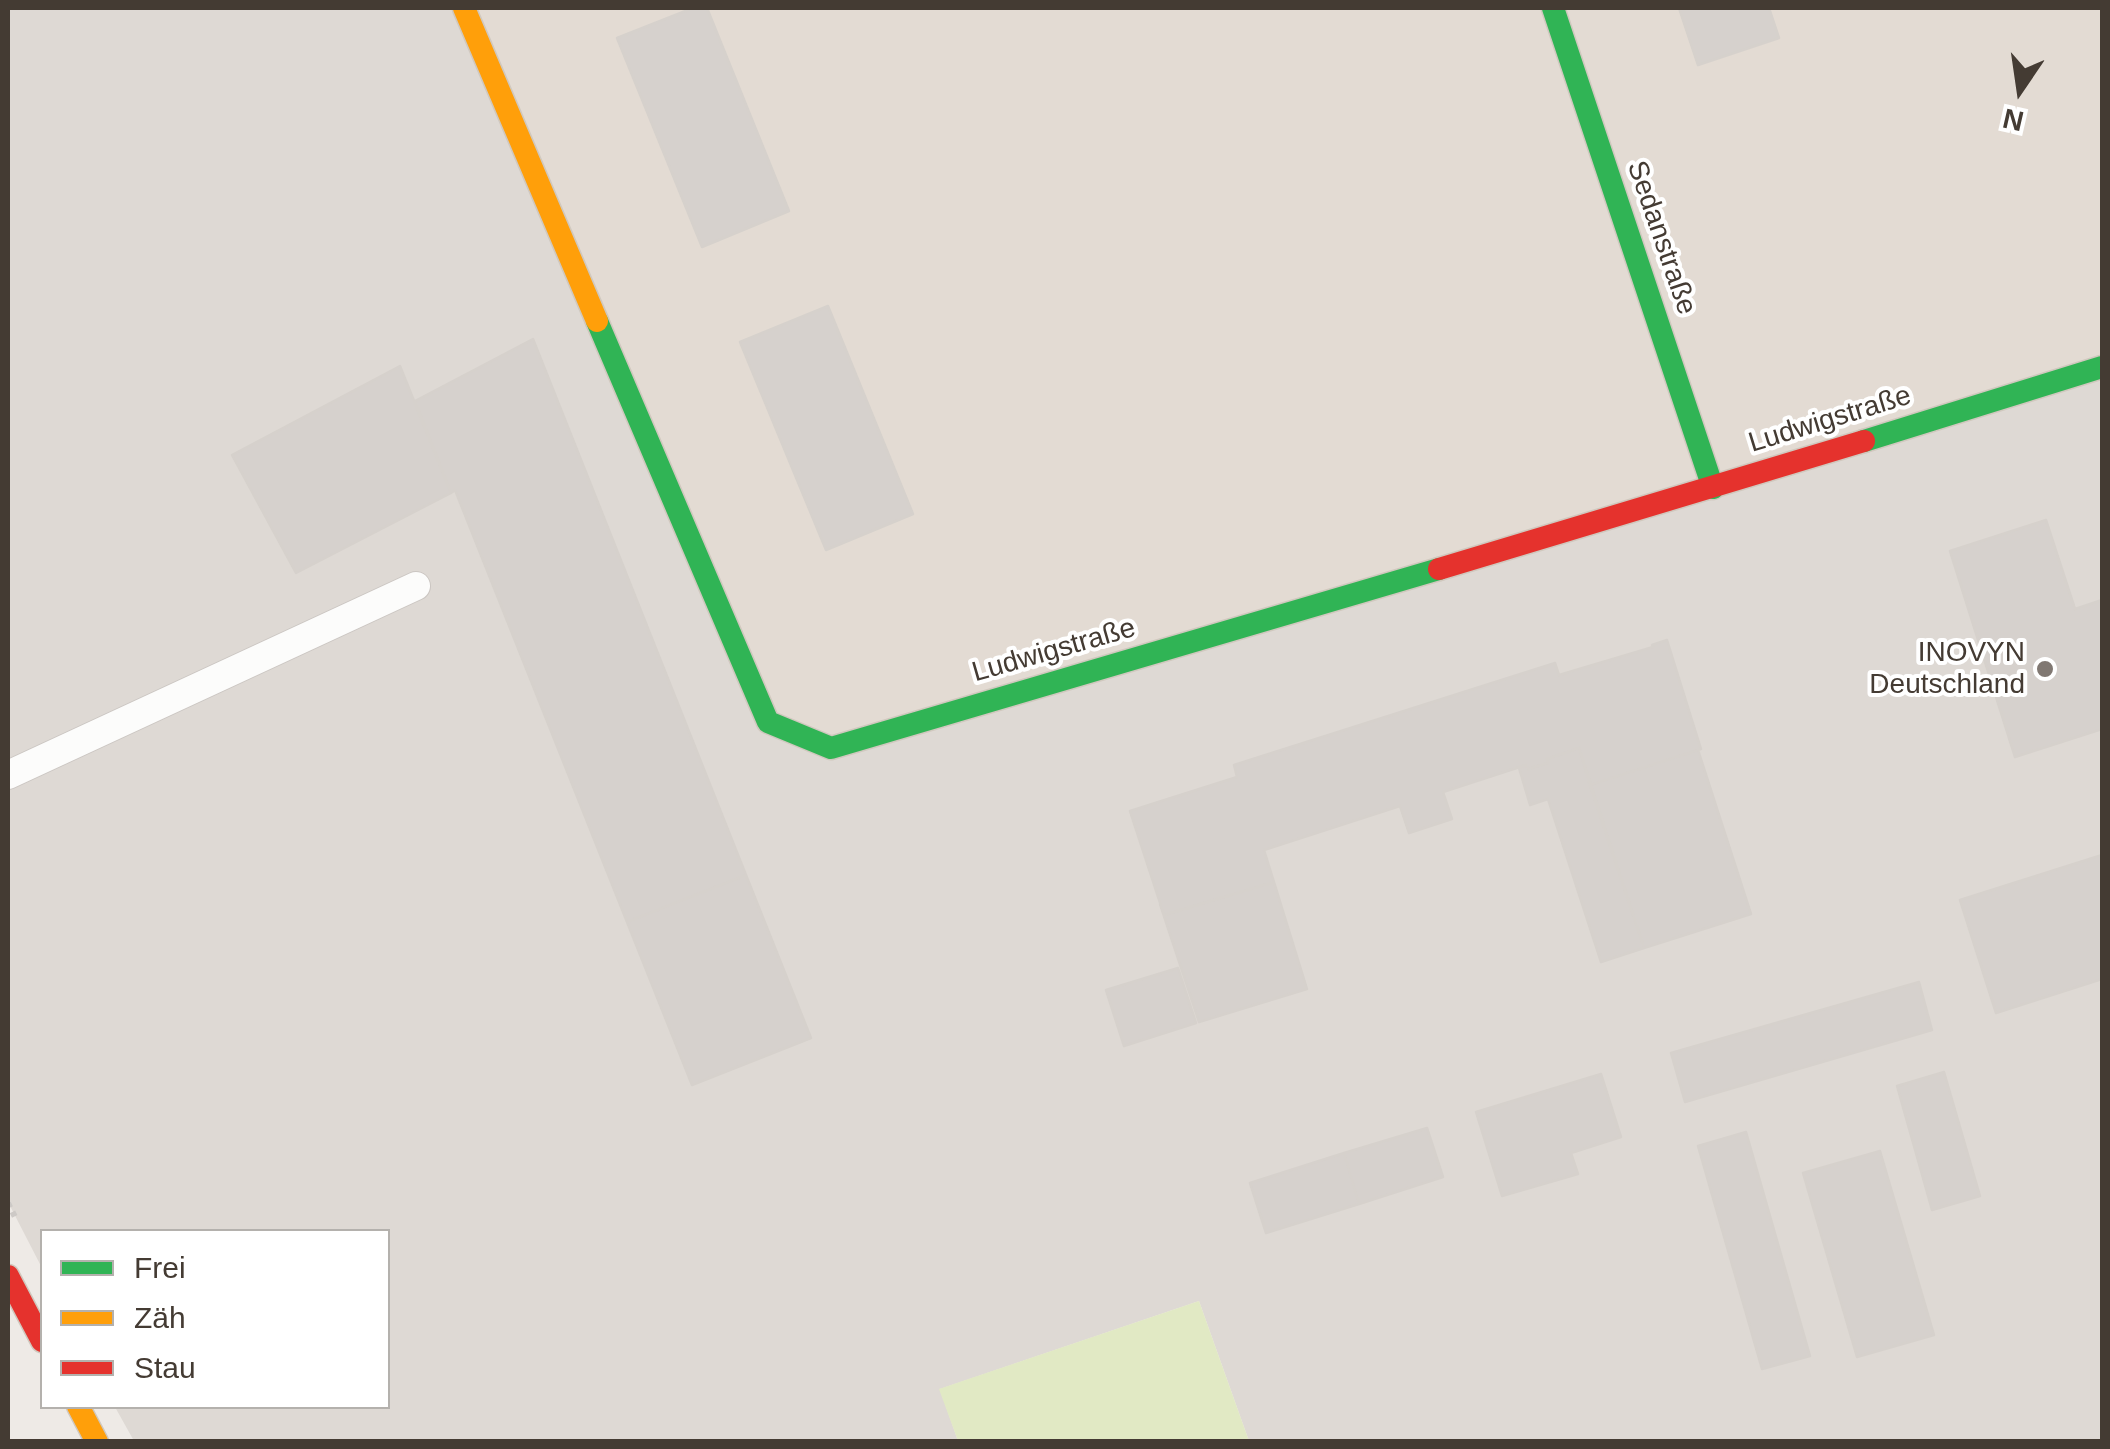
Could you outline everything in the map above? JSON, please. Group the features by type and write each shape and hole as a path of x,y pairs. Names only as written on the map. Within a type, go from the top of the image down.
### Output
{"street":[{"name":"Ludwigstraße","path":"464,8 768,722 831,748 1714,488 2102,367"},
{"name":"Sedanstraße","path":"1552,8 1714,488"},
{"path":"8,1276 40,1336"},
{"path":"80,1409 97,1442"}],"lane":[{"path":"8,775 416,586"}],"shaded area":[{"path":"8,8 464,8 768,722 831,748 2102,365 2102,1441 1249,1441 1199,1301 940,1389 958,1441 134,1441 116,1409 390,1409 390,1229 40,1229 40,1264 8,1202"},
{"path":"464,8 2102,8 2102,365 831,748 768,722"}],"green space":[{"path":"1199,1301 1249,1441 958,1441 939,1389"}],"building":[{"path":"693,8 707,8 789,211 702,247 617,38"},
{"path":"1679,8 1769,8 1779,38 1698,65"},
{"path":"828,306 913,514 826,550 740,342"},
{"path":"533,339 746,875 627,922 455,490 451,493 415,401"},
{"path":"400,366 451,493 296,573 232,455"},
{"name":"INOVYN Deutschland","path":"2046,520 2075,609 2102,600 2102,729 2015,757 1950,551"},
{"path":"1667,640 1701,749 1590,785 1579,748 1547,759 1548,763 1528,769 1526,765 1443,792 1452,819 1409,833 1400,806 1264,850 1274,882 1164,915 1130,811 1237,777 1234,765 1555,663 1559,675"},
{"path":"1579,748 1644,948 1601,962 1548,799 1530,805 1519,768 1548,763 1547,759"},
{"path":"1698,750 1751,914 1644,948 1590,785"},
{"path":"2102,855 2102,979 1996,1013 1960,900"},
{"path":"746,875 811,1038 692,1085 627,922"},
{"path":"1274,882 1307,989 1199,1022 1160,904 1164,915"},
{"path":"1178,968 1196,1023 1124,1046 1106,990"},
{"path":"1919,982 1932,1030 1685,1102 1671,1053"},
{"path":"1944,1072 1980,1196 1932,1210 1897,1086"},
{"path":"1601,1074 1621,1137 1571,1153 1578,1174 1502,1196 1476,1112"},
{"path":"1427,1128 1443,1177 1359,1204 1344,1153"},
{"path":"1746,1132 1810,1356 1762,1369 1698,1146"},
{"path":"1880,1151 1934,1335 1857,1357 1803,1173"},
{"path":"1344,1153 1359,1204 1266,1233 1250,1183"}],"traffic: fast":[{"path":"1553,8 1713,488"},
{"path":"597,321 768,722 831,748 1439,569"},
{"path":"1864,441 2102,367"}],"traffic: slow":[{"path":"464,8 597,321"},
{"path":"80,1409 97,1442"}],"traffic: jam":[{"path":"1439,569 1864,441"},
{"path":"8,1276 40,1337"}],"place":[{"name":"INOVYN Deutschland","path":"2045,669"}]}
